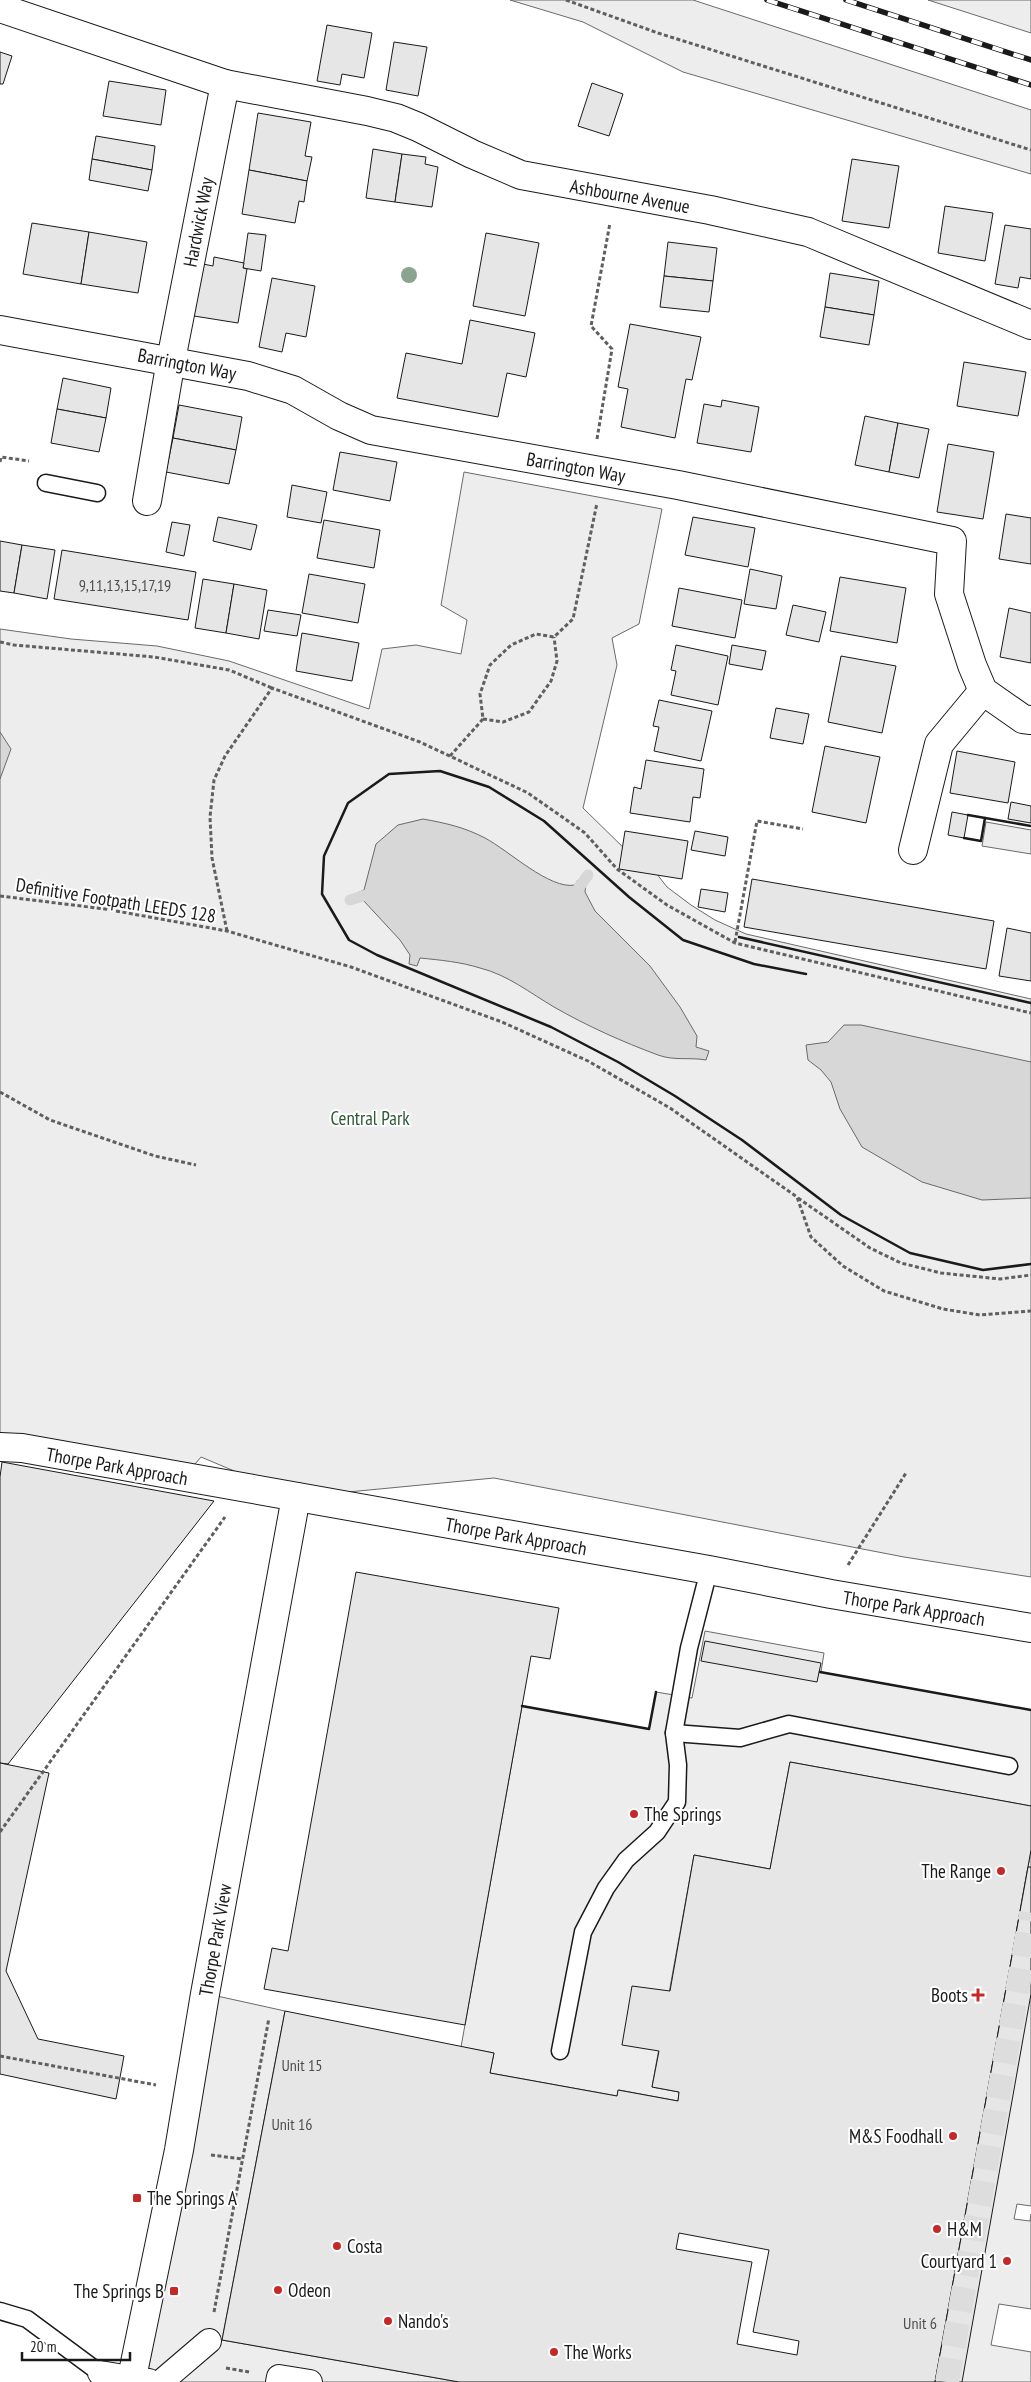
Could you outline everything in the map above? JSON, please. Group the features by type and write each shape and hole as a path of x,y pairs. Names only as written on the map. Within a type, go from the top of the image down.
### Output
{"street":[{"name":"Ashbourne Avenue","path":"0,8 225,84 396,118 521,175 710,210 808,232 1031,325"},
{"name":"Hardwick Way","path":"147,501 171,360 225,84"},
{"name":"Barrington Way","path":"0,330 171,360 248,376 293,390 338,416 371,430 598,471 952,540 949,594 983,691"},
{"path":"913,850 939,744 983,691 1023,719 1031,720"},
{"name":"Thorpe Park Approach","path":"0,1447 22,1448 709,1570 830,1594 1031,1628"},
{"name":"Thorpe Park View","path":"139,2381 205,1994 296,1497"},
{"path":"161,2382 209,2341"},
{"path":"100,2373 139,2381"},
{"path":"279,2379 310,2382"}],"lane":[{"path":"46,483 97,493"},
{"path":"560,2051 583,1932 606,1888 626,1860 657,1832 677,1802 678,1766 674,1733 689,1648 709,1570"},
{"path":"674,1733 740,1738 788,1724 1009,1766"},
{"path":"0,2311 27,2319 100,2373"}],"path":[{"path":"566,0 658,33 1031,150"},
{"path":"554,637 573,619 598,471 612,349 591,326 616,193"},
{"path":"450,756 483,719 480,694 490,665 511,645 536,634 554,637"},
{"path":"483,719 504,722 529,712 551,681 557,661 554,637"},
{"path":"0,642 14,645 154,656 229,670 272,688 420,742 528,793 585,833 617,869 667,905 735,942 1031,1013"},
{"path":"227,931 212,858 210,817 214,780 225,756 272,688"},
{"path":"735,942 757,821 803,829"},
{"name":"Definitive Footpath LEEDS 128","path":"0,896 105,909 227,931 352,967 502,1022 588,1061 670,1108 870,1248 901,1263 941,1272 1000,1279 1031,1275"},
{"path":"0,1092 50,1120 155,1156 196,1166"},
{"path":"797,1197 811,1237 844,1266 884,1290 943,1309 980,1315 1031,1311"},
{"path":"830,1594 906,1472"},
{"path":"0,1832 245,1488"},
{"path":"269,2018 204,2364 279,2379"},
{"path":"0,2056 189,2091"}],"shaded area":[{"path":"510,0 693,0 1031,110 1031,174 683,72 583,22"},
{"path":"928,0 1031,0 1031,33"},
{"name":"Central Park","path":"464,472 662,509 639,624 612,638 617,665 583,808 631,855 649,864 667,887 691,905 715,920 746,934 1031,999 1031,1577 904,1557 494,1478 296,1497 201,1457 183,1478 0,1453 0,629 71,639 157,646 229,661 369,709 382,649 416,645 461,654 467,620 441,605"},
{"path":"0,732 11,749 0,779"},
{"path":"423,819 454,826 477,834 529,868 554,881 565,885 575,885 578,880 586,883 585,892 595,911 650,966 680,1007 697,1036 696,1047 709,1051 706,1060 664,1057 632,1045 579,1021 490,971 458,963 420,958 417,966 409,964 410,955 400,940 363,900 358,902 355,894 364,890 376,844 398,825"},
{"path":"986,822 1031,830 1031,854 982,846"},
{"path":"844,1025 861,1025 1031,1062 1031,1198 982,1200 922,1182 862,1147 840,1109 831,1082 821,1070 808,1060 806,1045 828,1042"},
{"path":"705,1631 824,1653 821,1672 1031,1710 1031,1806 790,1762 770,1869 694,1855 652,2087 679,2092 678,2101 619,2090 617,2096 490,2073 494,2053 461,2047 522,1706 649,1729 656,1692 692,1698"},
{"path":"1031,1850 1031,2206 1017,2204 1014,2219 1030,2221 1031,2214 1031,2309 999,2304 991,2345 1031,2352 1031,2382 935,2382"},
{"path":"217,1996 285,2011 222,2340 459,2382 146,2382"}],"building":[{"path":"327,25 372,33 364,78 342,74 340,85 317,81"},
{"path":"394,42 427,47 418,96 386,90"},
{"path":"0,52 12,56 3,84 0,84"},
{"path":"109,81 166,90 161,125 103,116"},
{"path":"592,83 623,94 609,136 578,126"},
{"path":"258,113 311,122 305,156 312,157 307,181 249,170"},
{"path":"96,136 155,146 152,170 92,159"},
{"path":"373,149 402,154 395,202 366,198"},
{"path":"402,154 426,157 425,164 438,167 432,207 395,202"},
{"path":"92,159 152,170 148,191 89,180"},
{"path":"852,159 899,166 889,228 842,221"},
{"path":"249,170 307,181 304,202 299,201 295,223 242,214"},
{"path":"945,206 993,213 985,261 938,253"},
{"path":"32,223 89,232 81,284 23,274"},
{"path":"1005,225 1031,229 1031,279 1020,277 1018,288 995,284"},
{"path":"89,232 147,242 138,293 81,284"},
{"path":"248,233 266,235 261,271 243,268"},
{"path":"486,233 539,243 525,316 473,306"},
{"path":"668,242 717,248 713,281 664,276"},
{"path":"214,257 244,263 243,268 247,269 238,323 194,316 203,264 213,266"},
{"path":"830,273 879,281 874,315 825,307"},
{"path":"664,276 713,281 709,312 660,307"},
{"path":"272,278 315,286 306,337 286,333 282,352 259,347"},
{"path":"825,307 874,315 869,345 820,337"},
{"path":"470,320 535,333 526,377 507,373 498,417 397,398 406,353 462,364"},
{"path":"630,324 701,337 692,380 686,379 675,438 621,427 628,389 618,387"},
{"path":"964,362 1026,372 1018,416 957,406"},
{"path":"63,378 111,388 106,418 57,409"},
{"path":"722,400 759,407 751,452 697,443 704,404 721,407"},
{"path":"179,405 242,417 236,450 173,438"},
{"path":"57,409 106,418 99,452 51,443"},
{"path":"865,416 898,423 889,472 855,465"},
{"path":"898,423 929,429 919,478 889,472"},
{"path":"173,438 236,450 229,484 166,472"},
{"path":"948,444 994,452 983,519 937,512"},
{"path":"340,452 397,462 390,501 333,490"},
{"path":"292,485 327,492 321,523 287,517"},
{"path":"1006,514 1031,518 1031,564 999,559"},
{"path":"218,517 257,525 251,550 213,541"},
{"path":"693,517 755,528 748,567 685,555"},
{"path":"324,520 380,530 374,568 317,558"},
{"path":"172,522 190,525 184,556 166,552"},
{"path":"0,541 22,545 14,593 0,591"},
{"path":"22,545 55,550 47,599 14,593"},
{"path":"62,550 196,572 188,620 54,599"},
{"path":"750,569 782,576 776,609 744,604"},
{"path":"309,574 365,584 358,623 302,613"},
{"path":"840,577 906,588 897,643 830,631"},
{"path":"203,579 234,584 226,633 195,628"},
{"path":"234,584 267,590 259,639 226,633"},
{"path":"679,588 742,600 735,638 672,626"},
{"path":"793,605 826,612 819,642 786,635"},
{"path":"1009,608 1031,613 1031,663 1000,657"},
{"path":"268,610 301,615 297,636 264,631"},
{"path":"302,633 359,643 352,681 296,671"},
{"path":"676,645 728,656 718,705 671,695 676,671 671,670"},
{"path":"732,645 766,651 762,670 729,664"},
{"path":"841,656 896,666 882,733 828,722"},
{"path":"659,700 712,711 701,761 654,751 659,727 653,726"},
{"path":"776,708 809,714 803,744 770,738"},
{"path":"825,746 880,757 866,823 812,812"},
{"path":"957,751 1015,762 1008,803 950,793"},
{"path":"646,760 704,769 700,798 693,797 690,822 630,813 634,787 641,789"},
{"path":"1011,802 1031,806 1031,823 1008,819"},
{"path":"952,812 968,815 964,838 948,835"},
{"path":"625,831 688,841 682,879 619,869"},
{"path":"695,831 728,837 725,856 691,850"},
{"path":"752,879 994,921 986,969 744,927"},
{"path":"701,889 728,893 725,912 698,907"},
{"path":"1007,928 1031,933 1031,981 999,976"},
{"path":"2,1462 214,1501 8,1764 0,1763 0,1477"},
{"path":"356,1572 559,1608 550,1659 531,1656 465,2025 264,1989 272,1948 288,1951"},
{"path":"705,1641 821,1663 817,1682 701,1661"},
{"path":"790,1762 1031,1806 1031,1850 935,2382 459,2382 222,2340 285,2011 494,2053 490,2073 617,2096 618,2090 678,2101 679,2092 652,2087 659,2051 622,2045 632,1986 670,1991 694,1855 770,1869","holes":["679,2233 769,2250 753,2332 799,2341 797,2355 737,2344 752,2262 676,2249"]},
{"path":"0,1763 49,1773 6,1971 38,2039 124,2056 116,2099 0,2074"},
{"path":"1028,1867 1031,1867 1031,1994 962,2382 935,2382"}],"waterway":[{"path":"575,893 588,875"},
{"path":"350,900 366,895"}],"tunnel":[{"path":"947,2382 1031,1913"}],"railway":[{"path":"767,0 1031,85"},
{"path":"846,0 1031,60"}],"wall":[{"path":"806,974 754,964 683,940 629,897 544,821 489,787 440,771 389,774 348,803 324,856 322,894 349,940 377,955 551,1027 618,1062 675,1096 742,1140 841,1215 910,1253 983,1270 1031,1264"},
{"path":"968,815 1031,826"},
{"path":"964,838 981,841 985,818"},
{"path":"739,937 1031,1003"},
{"path":"820,1672 1031,1710"},
{"path":"522,1706 649,1729 656,1692"}],"place":[{"name":"The Springs","path":"634,1814"},
{"name":"The Range","path":"1001,1871"},
{"name":"Boots","path":"978,1995"},
{"name":"M&S Foodhall","path":"953,2136"},
{"name":"The Springs A","path":"137,2198"},
{"name":"H&M","path":"937,2229"},
{"name":"Costa","path":"337,2246"},
{"name":"Courtyard 1","path":"1007,2261"},
{"name":"Odeon","path":"278,2290"},
{"name":"The Springs B","path":"174,2291"},
{"name":"Nando's","path":"388,2321"},
{"name":"The Works","path":"554,2352"}]}
